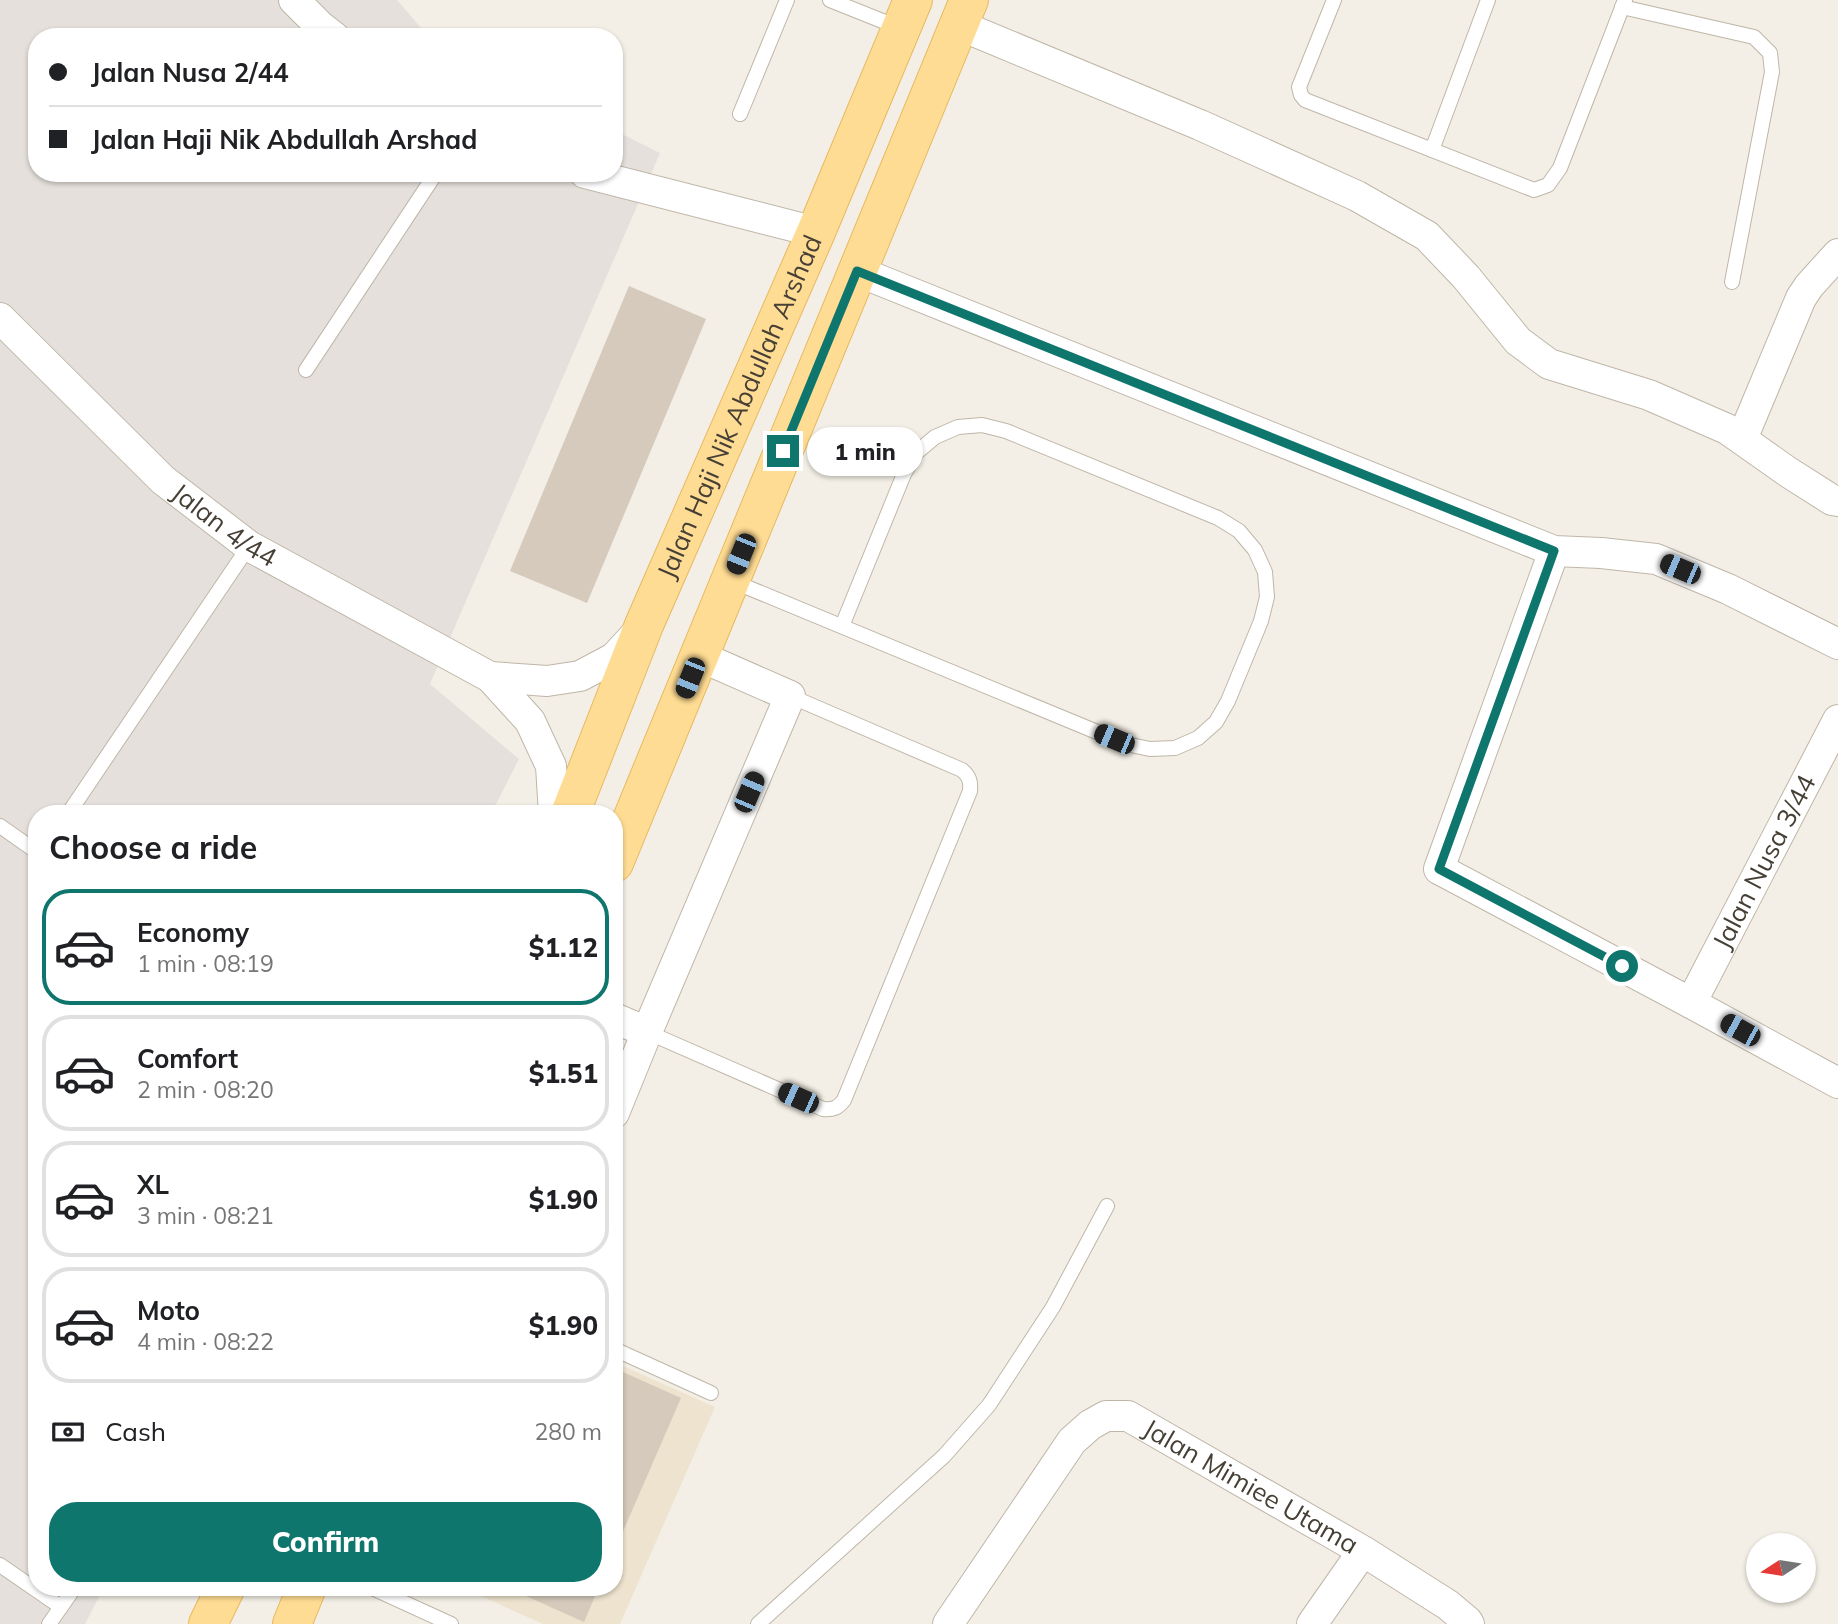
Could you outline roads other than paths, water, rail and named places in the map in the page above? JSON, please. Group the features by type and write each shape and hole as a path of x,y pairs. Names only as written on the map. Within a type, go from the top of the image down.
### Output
{"main road":[{"name":"Jalan Haji Nik Abdullah Arshad","path":"623,841 964,12"},
{"name":"Jalan Haji Nik Abdullah Arshad","path":"574,805 644,625 816,232 907,14"},
{"path":"208,1624 222,1596"},
{"path":"223,1624 232,1596"},
{"path":"292,1624 303,1596"}],"street":[{"path":"294,0 322,28"},
{"path":"964,12 1200,125 1357,196 1427,236 1466,277 1518,341 1549,364 1649,395 1727,429 1788,472 1832,500 1838,501"},
{"path":"620,182 816,232"},
{"path":"1742,439 1801,298 1838,254"},
{"path":"857,271 1554,551 1656,559 1728,589 1838,644"},
{"name":"Jalan 4/44","path":"0,318 163,480 249,546 490,677"},
{"path":"1554,551 1439,869 1838,1083"},
{"path":"490,677 547,681 579,676 614,658 644,625"},
{"path":"623,1091 790,696 699,656"},
{"path":"490,677 530,720 551,766 553,805"},
{"name":"Jalan Nusa 3/44","path":"1691,1003 1838,720"},
{"path":"623,1022 647,1032"},
{"name":"Jalan Mimiee Utama","path":"948,1624 1072,1441 1090,1425 1106,1416 1128,1416 1363,1551 1448,1605 1469,1624"},
{"path":"1312,1624 1363,1551"}],"lane":[{"path":"740,114 787,0"},
{"path":"830,0 907,14"},
{"path":"1334,0 1299,87 1305,100 1534,190 1548,185 1560,168 1623,3 1754,37 1770,53 1772,72 1732,282"},
{"path":"1432,150 1488,0"},
{"path":"306,370 430,182"},
{"path":"730,580 1126,744 1150,749 1175,748 1198,738 1216,722 1228,701 1261,621 1267,597 1265,572 1255,550 1239,531 1218,518 1006,430 982,425 958,427 935,437 917,452 904,474 842,626"},
{"path":"74,805 249,546"},
{"path":"647,1032 823,1109 839,1107 844,1100 971,783 962,770 790,696"},
{"path":"0,826 28,846"},
{"path":"758,1624 944,1456 989,1405 1053,1307 1107,1206"},
{"path":"623,1353 710,1393"},
{"path":"0,1565 28,1584"},
{"path":"45,1596 61,1607"},
{"path":"49,1624 69,1596"},
{"path":"390,1596 451,1624"}]}
